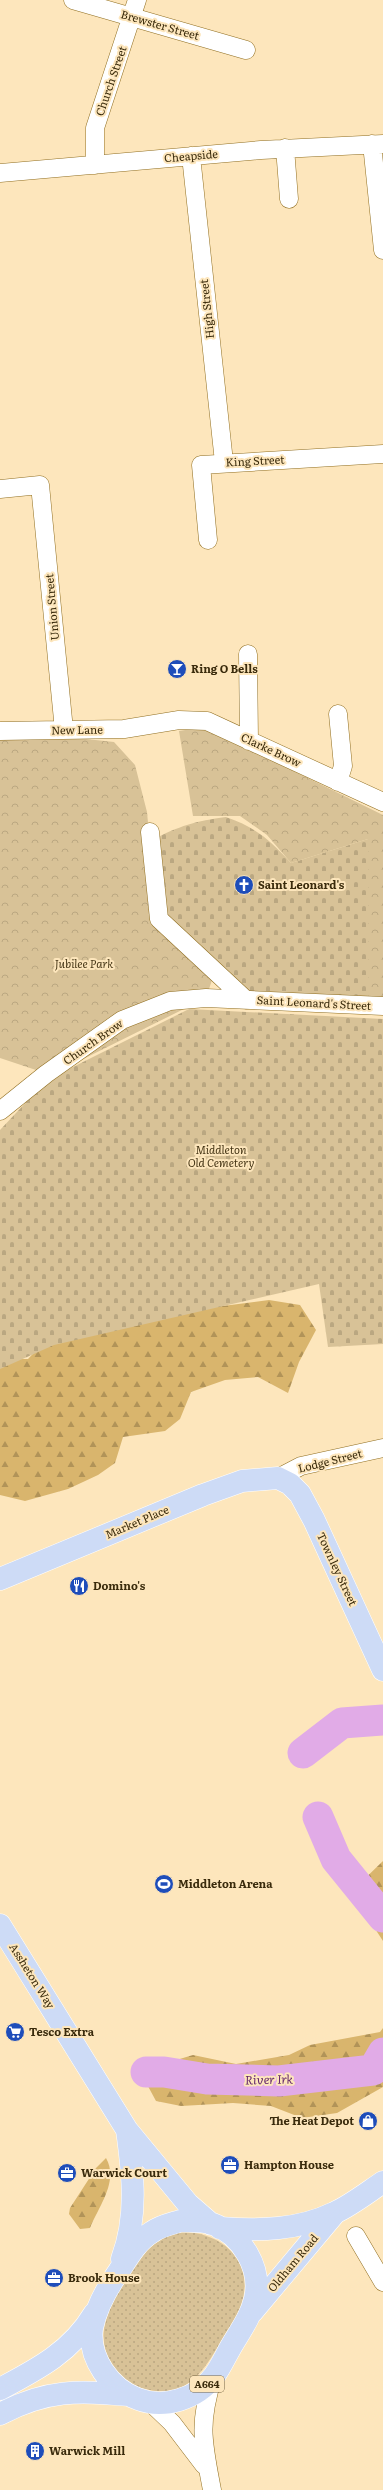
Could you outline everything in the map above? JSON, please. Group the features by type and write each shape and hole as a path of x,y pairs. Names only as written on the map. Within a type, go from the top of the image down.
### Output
{"main road":[{"name":"Market Place","path":"0,1579 203,1494 242,1481 278,1478"},
{"name":"Townley Street","path":"278,1478 290,1484 300,1494 314,1520 383,1670"},
{"name":"Assheton Way","path":"0,1925 127,2130 188,2204 216,2226"},
{"name":"Assheton Way","path":"116,2275 126,2249 132,2220 134,2192 127,2130"},
{"name":"Oldham Road","path":"216,2226 250,2230 278,2228 307,2223 335,2213 383,2182"},
{"name":"Oldham Road","path":"251,2312 335,2213"},
{"name":"A664","path":"0,2389 54,2358 73,2343 98,2307 129,2255 152,2232 180,2221 196,2220 216,2226 242,2246 250,2259 256,2284 251,2312 213,2377 190,2396 176,2401 150,2402 129,2395 83,2391 61,2393 23,2402 0,2414"},
{"name":"A664","path":"98,2307 92,2329 96,2360 105,2375 115,2386 129,2395"}],"street":[{"name":"Brewster Street","path":"73,0 246,50"},
{"name":"Church Street","path":"95,165 95,128 137,0"},
{"name":"Cheapside","path":"0,173 285,148 377,144"},
{"path":"377,144 383,250"},
{"path":"285,148 289,199"},
{"name":"High Street","path":"191,156 224,462"},
{"name":"King Street","path":"208,540 202,465 224,462 383,454"},
{"name":"Union Street","path":"0,489 40,485 64,730"},
{"path":"248,654 249,740"},
{"path":"338,714 343,766 338,782"},
{"name":"Clarke Brow","path":"154,726 178,720 207,721 383,802"},
{"name":"New Lane","path":"0,731 154,726"},
{"path":"150,832 159,919 246,1000"},
{"name":"Church Brow","path":"0,1111 46,1074 122,1020 170,1001 206,998 246,1000"},
{"name":"Saint Leonard's Street","path":"246,1000 383,1006"},
{"name":"Lodge Street","path":"278,1478 301,1466 383,1448"},
{"path":"356,2236 383,2282"},
{"path":"212,2490 203,2447 202,2424 206,2400 213,2377"},
{"path":"150,2402 191,2446 208,2471"}],"green space":[{"path":"204,727 383,815 383,1001 368,1001 368,839 291,863 267,835 240,816 193,816 179,731"},
{"name":"Jubilee Park","path":"86,739 114,742 135,765 147,812 157,919 213,977 206,998 51,1075 0,1058 0,740"},
{"path":"226,817 245,825 262,835 291,863 368,839 368,1001 244,992 161,921 152,840 188,825"},
{"name":"Middleton Old Cemetery","path":"189,1009 383,1019 383,1344 328,1347 319,1284 54,1345 0,1369 0,1130 47,1080"},
{"path":"269,1300 300,1305 316,1330 299,1362 288,1393 258,1377 225,1380 191,1392 180,1419 165,1431 123,1437 115,1463 98,1475 68,1489 25,1501 0,1495 0,1359 28,1359 58,1327"},
{"path":"383,1861 383,1941 351,1892"},
{"path":"383,2028 383,2087 337,2113 302,2118 271,2106 233,2103 181,2106 156,2101 137,2066 163,2064 193,2055 236,2064 289,2055 310,2045 380,2032"},
{"path":"106,2158 110,2176 106,2193 90,2228 80,2229 69,2214 70,2208 96,2168"},
{"path":"181,2232 207,2236 229,2249 243,2270 245,2283 242,2303 209,2361 193,2380 184,2386 173,2390 160,2391 145,2389 127,2381 114,2367 105,2349 104,2329 111,2306 117,2293 124,2280 141,2257 162,2239"}],"waterway":[{"name":"River Irk","path":"303,1753 342,1723 383,1720"},
{"name":"River Irk","path":"318,1817 336,1859 383,1917"},
{"name":"River Irk","path":"146,2072 164,2072 207,2079 279,2081 373,2070 383,2053"}],"place":[{"name":"Ring O Bells","path":"177,669"},
{"name":"Saint Leonard's","path":"244,885"},
{"name":"Domino's","path":"79,1586"},
{"name":"Middleton Arena","path":"164,1884"},
{"name":"Tesco Extra","path":"15,2032"},
{"name":"The Heat Depot","path":"368,2121"},
{"name":"Hampton House","path":"230,2165"},
{"name":"Warwick Court","path":"67,2173"},
{"name":"Brook House","path":"54,2278"},
{"name":"Warwick Mill","path":"35,2451"}]}
